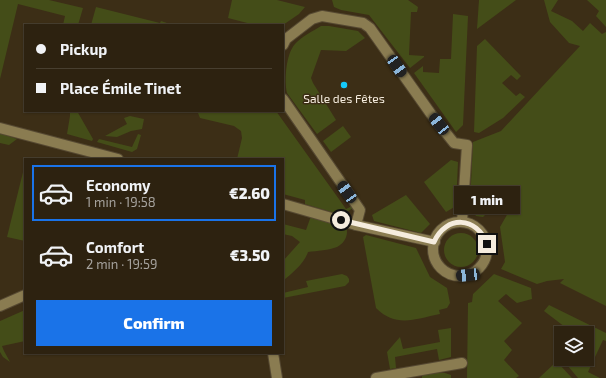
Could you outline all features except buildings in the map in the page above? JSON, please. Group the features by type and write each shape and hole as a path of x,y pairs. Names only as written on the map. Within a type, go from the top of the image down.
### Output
{"street":[{"path":"284,42 286,39 312,19 322,16 363,23 370,28 431,114 454,143 467,145 462,222"},
{"path":"284,100 360,210 356,225"},
{"path":"0,128 114,158"},
{"path":"284,204 356,225 434,242"},
{"path":"462,222 474,226 480,230 487,244 487,252 481,266 468,275 460,276 445,271 439,265 435,258 434,242 438,234 445,227 453,223 462,222"},
{"path":"0,306 24,295"},
{"path":"273,354 277,378"},
{"path":"379,377 462,363"}],"green space":[{"path":"0,0 49,0 83,8 78,24 63,24 65,16 18,4 0,79"},
{"path":"232,0 277,0 305,7 299,14 284,24 251,24 228,18"},
{"path":"332,0 408,0 418,7 417,12 411,12 409,55 424,57 410,68 369,15 341,10 334,7"},
{"path":"479,0 516,0 477,29"},
{"path":"544,0 558,0 551,11 572,21 583,31 590,23 602,34 606,32 606,306 560,283 564,279 537,284 501,269 505,262 500,227 516,199 511,189 483,217 476,216 471,209 473,142 501,131 580,46 569,43 550,22"},
{"path":"587,0 606,0 606,27 596,16 599,11"},
{"path":"96,7 160,23 161,21 167,23 164,24 91,24"},
{"path":"453,14 468,16 463,125 456,132 414,73 423,66 423,72 439,73 440,59 451,59"},
{"path":"321,26 358,31 365,38 346,51 321,50 311,78 336,120 317,134 287,93 286,74 292,48 298,41"},
{"path":"485,39 521,76 517,80 511,75 502,83 516,96 520,93 525,97 503,118 479,133 474,132 477,46"},
{"path":"70,112 78,112 93,139 92,141 67,134"},
{"path":"277,112 346,209 352,206 353,208 342,215 305,204 305,200 284,194 284,158 237,158 242,138 241,131 234,126 200,118 198,113"},
{"path":"130,116 144,119 142,129 131,131 117,137 105,136 127,124 124,118"},
{"path":"343,126 351,137 331,152 323,141"},
{"path":"0,133 17,139 9,145 0,143"},
{"path":"138,134 141,135 137,149 132,152 97,142 99,139 132,147"},
{"path":"451,160 458,162 456,206 446,212 424,182"},
{"path":"24,168 24,241 7,237"},
{"path":"406,195 430,224 421,233 374,221 372,215"},
{"path":"311,216 345,225 347,234 346,238 337,247 327,250 308,252 301,264 284,280 284,260 300,242 292,236 284,234 284,224 306,230"},
{"path":"458,233 464,233 468,234 475,240 478,250 477,257 471,264 464,267 458,267 454,266 447,260 444,253 444,247 445,243 451,236"},
{"path":"366,235 416,248 430,277 447,288 450,303 447,308 439,310 440,314 414,320 398,320 383,314 376,308 363,237"},
{"path":"342,274 347,276 349,279 349,282 345,286 284,298 284,293 308,287 306,281"},
{"path":"494,274 531,288 532,299 517,303 506,294 498,301 522,323 504,341 512,350 504,360 519,376 516,378 467,378 468,303 472,302 473,294"},
{"path":"549,305 592,326 564,326 544,311"},
{"path":"24,310 24,341 2,346 10,362 3,357 0,352 0,321"},
{"path":"594,327 606,333 606,341 603,340 594,359"},
{"path":"451,328 451,357 439,360 437,349 395,357 396,368 390,369 387,352 400,337 403,349 440,342 438,330"},
{"path":"554,364 554,366 561,366 572,378 539,378"},
{"path":"568,366 591,366 588,372 600,378 578,378"},
{"path":"437,373 451,375 451,378 422,378 422,375"}],"place":[{"name":"Salle des Fêtes","path":"344,85"}],"route":[{"path":"341,220 356,225 434,242 438,234 445,227 453,223 462,222 468,223 480,230 487,244"}]}
